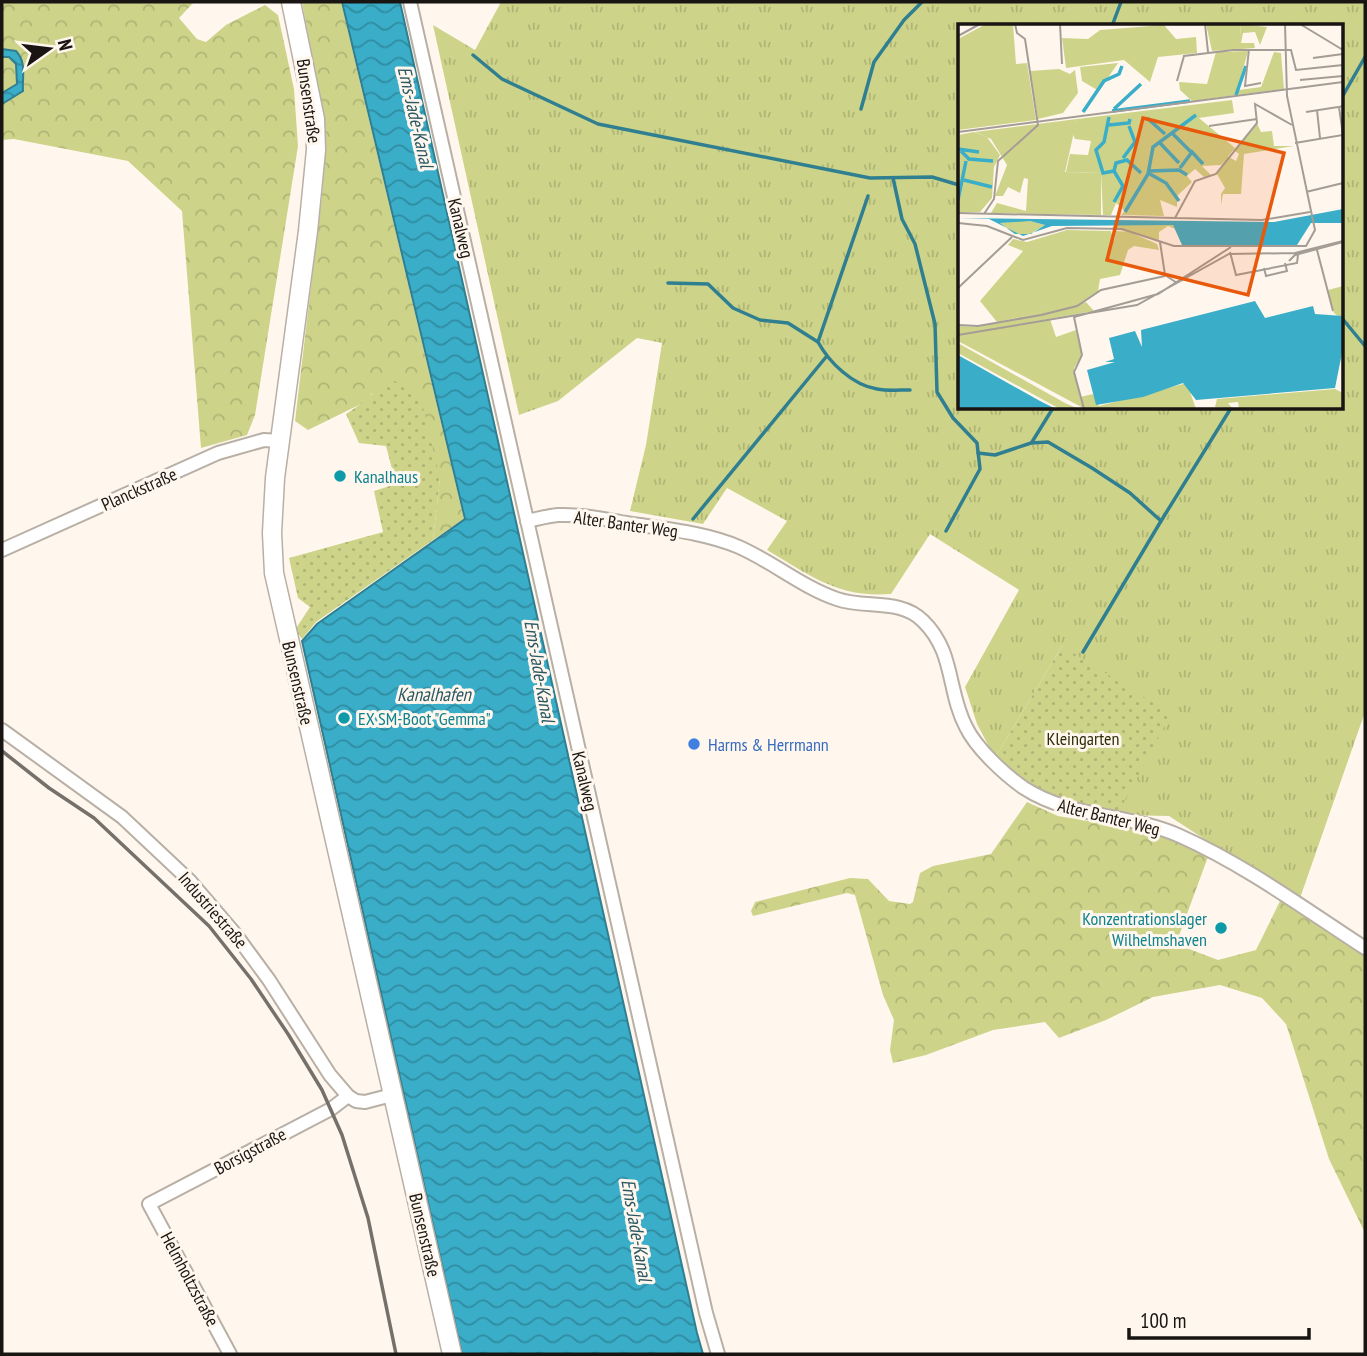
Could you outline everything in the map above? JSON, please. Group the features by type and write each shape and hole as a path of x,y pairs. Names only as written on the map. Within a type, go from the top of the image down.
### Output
{"street":[{"name":"Bunsenstraße","path":"291,2 315,119 316,150 308,231 279,441 272,533 276,583 452,1354"},
{"name":"Kanalweg","path":"410,2 701,1289 718,1354"},
{"name":"Planckstraße","path":"2,550 218,453 264,440 279,441"},
{"name":"Alter Banter Weg","path":"527,521 548,516 571,515 695,534 739,547 834,598 861,604 888,605 910,612 926,625 945,654 960,713 974,741 1022,787 1060,806 1136,822 1179,835 1258,878 1365,948"},
{"name":"Industriestraße","path":"2,730 122,817 189,880 236,935 269,980 330,1075 348,1096"},
{"path":"348,1096 365,1102 393,1095"},
{"name":"Borsigstraße","path":"149,1204 331,1109 348,1096"},
{"name":"Helmholtzstraße","path":"149,1204 230,1354"}],"green space":[{"path":"2,2 194,2 179,18 197,39 206,42 226,25 265,5 278,15 294,89 298,146 255,415 247,435 201,448 182,211 128,161 14,139 2,140"},
{"path":"302,2 341,2 464,519 433,540 440,478 372,393 365,402 308,430 295,421 323,185 324,120"},
{"path":"501,2 1365,2 1365,712 1299,901 1169,816 1117,815 1062,646 995,758 977,724 965,687 1019,590 930,534 891,594 872,594 840,589 767,550 787,521 727,488 703,524 630,511 646,445 662,343 637,338 558,401 519,415 433,25 475,50"},
{"path":"389,378 420,395 440,478 433,540 316,622 302,639 295,630 310,607 298,598 289,558 383,532 374,491 396,484 386,446 359,443 346,414"},
{"name":"Kleingarten","path":"1062,646 1171,714 1117,815 1063,804 1025,786 995,758"},
{"path":"1027,802 1058,816 1131,828 1209,854 1176,944 1218,960 1256,950 1282,897 1365,950 1365,1233 1329,1159 1286,1024 1262,998 1220,985 1153,997 1106,1020 1059,1038 1045,1022 993,1030 926,1055 893,1063 890,1050 894,1020 883,995 855,895 847,893 753,916 751,911 755,902 850,878 868,879 889,901 910,904 913,902 920,873 933,866 991,854"}],"water":[{"name":"Kanalhafen","path":"342,2 400,2 703,1354 462,1354 302,641 317,624 465,519"},
{"path":"2,49 16,51 22,60 23,91 2,104 2,93 17,84 16,64 9,57 2,57"}],"waterway":[{"path":"861,109 874,62 904,20 922,2"},
{"path":"1113,24 1121,2"},
{"path":"473,55 502,79 598,124 870,178 932,177 958,185"},
{"path":"1342,97 1365,57"},
{"path":"893,178 902,219 915,244 935,324 937,392 953,418 977,443 980,469 946,531"},
{"path":"868,196 818,342 835,365 859,383 881,390 910,390"},
{"path":"668,283 708,284 733,308 760,320 788,323 818,342"},
{"path":"1342,318 1365,346"},
{"path":"693,519 826,357"},
{"path":"1032,442 1052,410"},
{"path":"1161,521 1230,410"},
{"path":"978,453 995,455 1031,443 1048,442 1130,493 1161,521 1083,652"}],"railway":[{"path":"2,751 49,788 94,818 209,926 251,979 288,1034 322,1090 342,1135 368,1218 396,1354"}],"place":[{"name":"Kanalhaus","path":"340,476"},
{"name":"EX SM-Boot \"Gemma\"","path":"344,718"},
{"name":"Harms & Herrmann","path":"694,744"},
{"name":"Konzentrationslager Wilhelmshaven","path":"1221,928"}],"water label":[{"name":"Ems-Jade-Kanal","path":"416,117"},
{"name":"Ems-Jade-Kanal","path":"540,671"},
{"name":"Ems-Jade-Kanal","path":"637,1230"}]}
